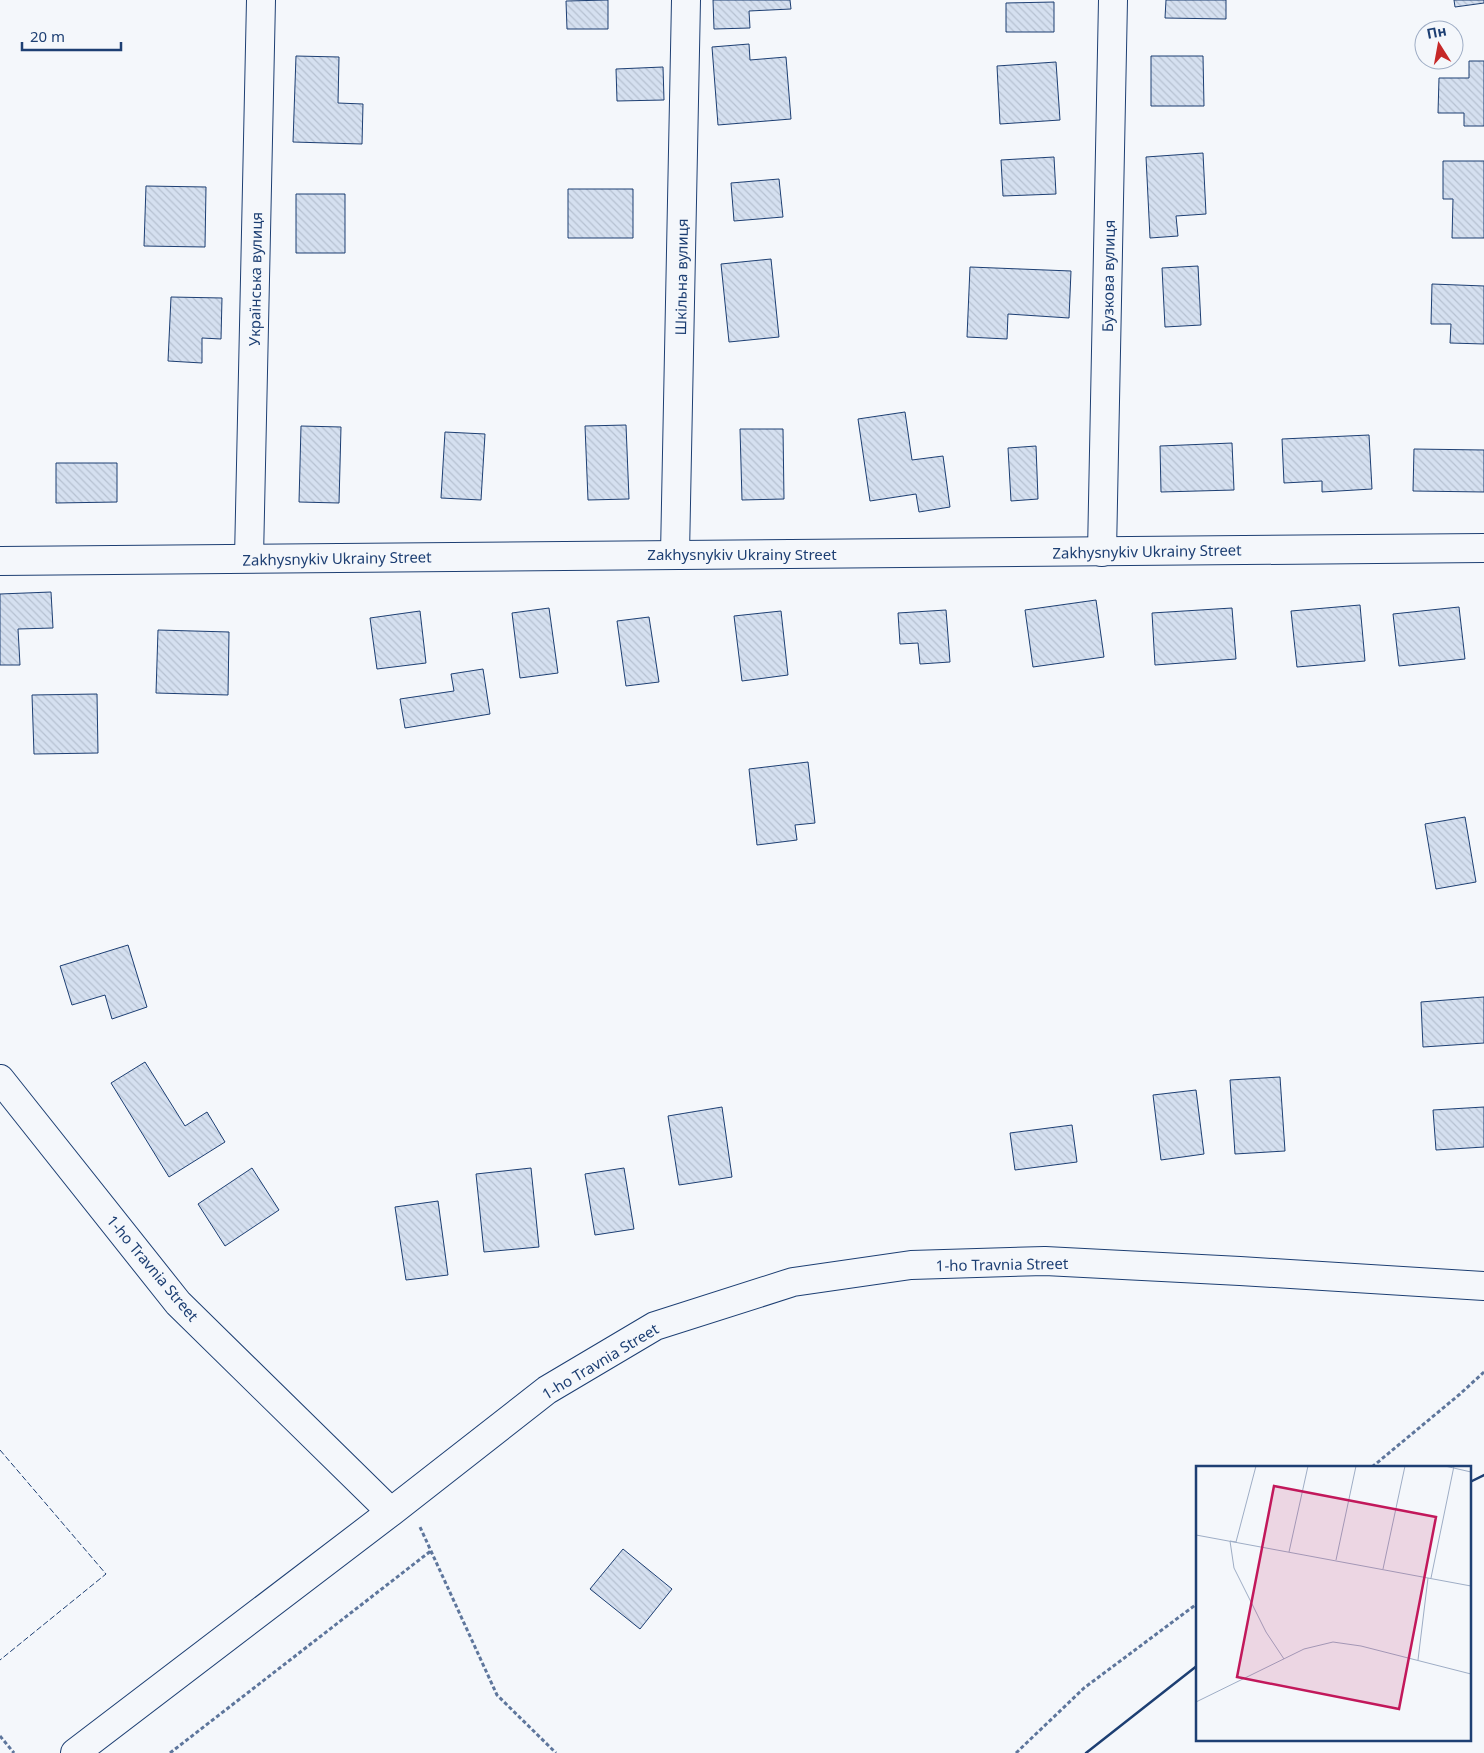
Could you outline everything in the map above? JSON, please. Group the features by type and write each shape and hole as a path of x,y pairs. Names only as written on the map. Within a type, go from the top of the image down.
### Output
{"street":[{"name":"Українська вулиця","path":"248,558 261,0"},
{"name":"Шкільна вулиця","path":"675,554 686,0"},
{"name":"Бузкова вулиця","path":"1102,552 1113,0"},
{"name":"Zakhysnykiv Ukrainy Street","path":"0,561 1484,548"},
{"name":"1-ho Travnia Street","path":"0,1079 178,1303 391,1512 547,1390 655,1326 793,1282 911,1265 1045,1262 1240,1271 1484,1286"},
{"path":"75,1753 391,1512"}],"path":[{"path":"1373,1466 1484,1372"},
{"path":"391,1512 422,1528 497,1695 556,1753"},
{"path":"170,1753 432,1550"},
{"path":"1016,1753 1084,1688 1196,1604"},
{"path":"0,1736 14,1753"}],"building":[{"path":"608,0 608,29 567,29 566,1"},
{"path":"713,0 790,0 791,9 749,11 750,28 714,29"},
{"path":"1166,0 1226,0 1226,19 1165,18"},
{"path":"1454,0 1484,0 1484,3 1455,7"},
{"path":"1054,2 1054,32 1006,32 1006,3"},
{"path":"749,44 750,60 786,57 791,119 718,125 712,47"},
{"path":"296,56 339,57 338,103 363,104 362,144 293,142"},
{"path":"1151,56 1203,56 1204,106 1151,106"},
{"path":"1469,61 1484,61 1484,126 1464,126 1464,113 1438,113 1439,78 1469,78"},
{"path":"1056,62 1060,120 1000,124 997,66"},
{"path":"663,67 664,100 617,101 616,69"},
{"path":"1203,153 1206,214 1176,216 1178,236 1150,238 1146,157"},
{"path":"1054,157 1056,194 1003,196 1001,160"},
{"path":"1443,161 1484,161 1484,238 1452,238 1453,199 1443,199"},
{"path":"779,179 783,217 734,221 731,183"},
{"path":"146,186 206,187 205,247 144,246"},
{"path":"568,189 633,189 633,238 568,238"},
{"path":"296,194 345,194 345,253 296,253"},
{"path":"771,259 779,337 729,342 721,264"},
{"path":"1198,266 1201,325 1165,327 1162,268"},
{"path":"970,267 1071,271 1069,318 1008,314 1007,339 967,337"},
{"path":"1432,284 1484,286 1484,344 1450,343 1451,324 1431,324"},
{"path":"171,297 222,298 221,339 202,338 202,363 168,361"},
{"path":"905,412 912,460 943,456 950,507 919,512 916,494 870,501 858,419"},
{"path":"626,425 629,499 588,500 585,426"},
{"path":"301,426 341,427 339,503 299,502"},
{"path":"740,429 783,429 784,499 742,500"},
{"path":"445,432 485,434 481,500 441,498"},
{"path":"1369,435 1372,489 1322,492 1322,481 1284,483 1282,439"},
{"path":"1232,443 1234,490 1161,492 1160,446"},
{"path":"1036,446 1038,499 1011,501 1008,448"},
{"path":"1414,449 1484,450 1484,492 1413,491"},
{"path":"56,463 117,463 117,502 56,503"},
{"path":"51,592 53,628 18,629 20,665 0,665 0,594"},
{"path":"1096,600 1104,657 1033,667 1025,610"},
{"path":"1360,605 1365,661 1297,667 1291,611"},
{"path":"1459,607 1465,659 1399,666 1393,614"},
{"path":"549,608 558,673 520,678 512,613"},
{"path":"1232,608 1236,659 1155,665 1152,613"},
{"path":"946,610 950,662 920,664 918,643 900,644 898,613"},
{"path":"420,611 426,663 377,669 370,618"},
{"path":"781,611 788,675 742,681 734,616"},
{"path":"649,617 659,682 626,686 617,621"},
{"path":"158,630 229,632 228,695 156,693"},
{"path":"483,669 490,714 405,728 400,699 454,691 451,674"},
{"path":"97,694 98,753 34,754 32,695"},
{"path":"808,762 815,823 795,825 797,840 757,845 749,769"},
{"path":"1465,817 1476,882 1436,889 1425,824"},
{"path":"128,945 147,1007 112,1019 105,995 72,1005 60,966"},
{"path":"1484,997 1484,1043 1423,1047 1421,1002"},
{"path":"145,1062 185,1126 207,1112 225,1142 169,1177 111,1083"},
{"path":"1280,1077 1285,1151 1235,1154 1230,1080"},
{"path":"1196,1090 1204,1154 1161,1160 1153,1095"},
{"path":"722,1107 732,1177 679,1185 668,1116"},
{"path":"1484,1107 1484,1147 1436,1150 1433,1110"},
{"path":"1072,1125 1077,1162 1015,1170 1010,1133"},
{"path":"252,1168 279,1210 225,1246 198,1204"},
{"path":"531,1168 539,1247 484,1252 476,1174"},
{"path":"624,1168 634,1229 595,1235 585,1174"},
{"path":"438,1201 448,1275 406,1280 395,1207"},
{"path":"623,1549 672,1589 640,1629 590,1589"}],"fence":[{"path":"0,1450 106,1574 0,1660"}],"wall":[{"path":"1472,1481 1484,1475"},
{"path":"1086,1753 1196,1667"}]}
